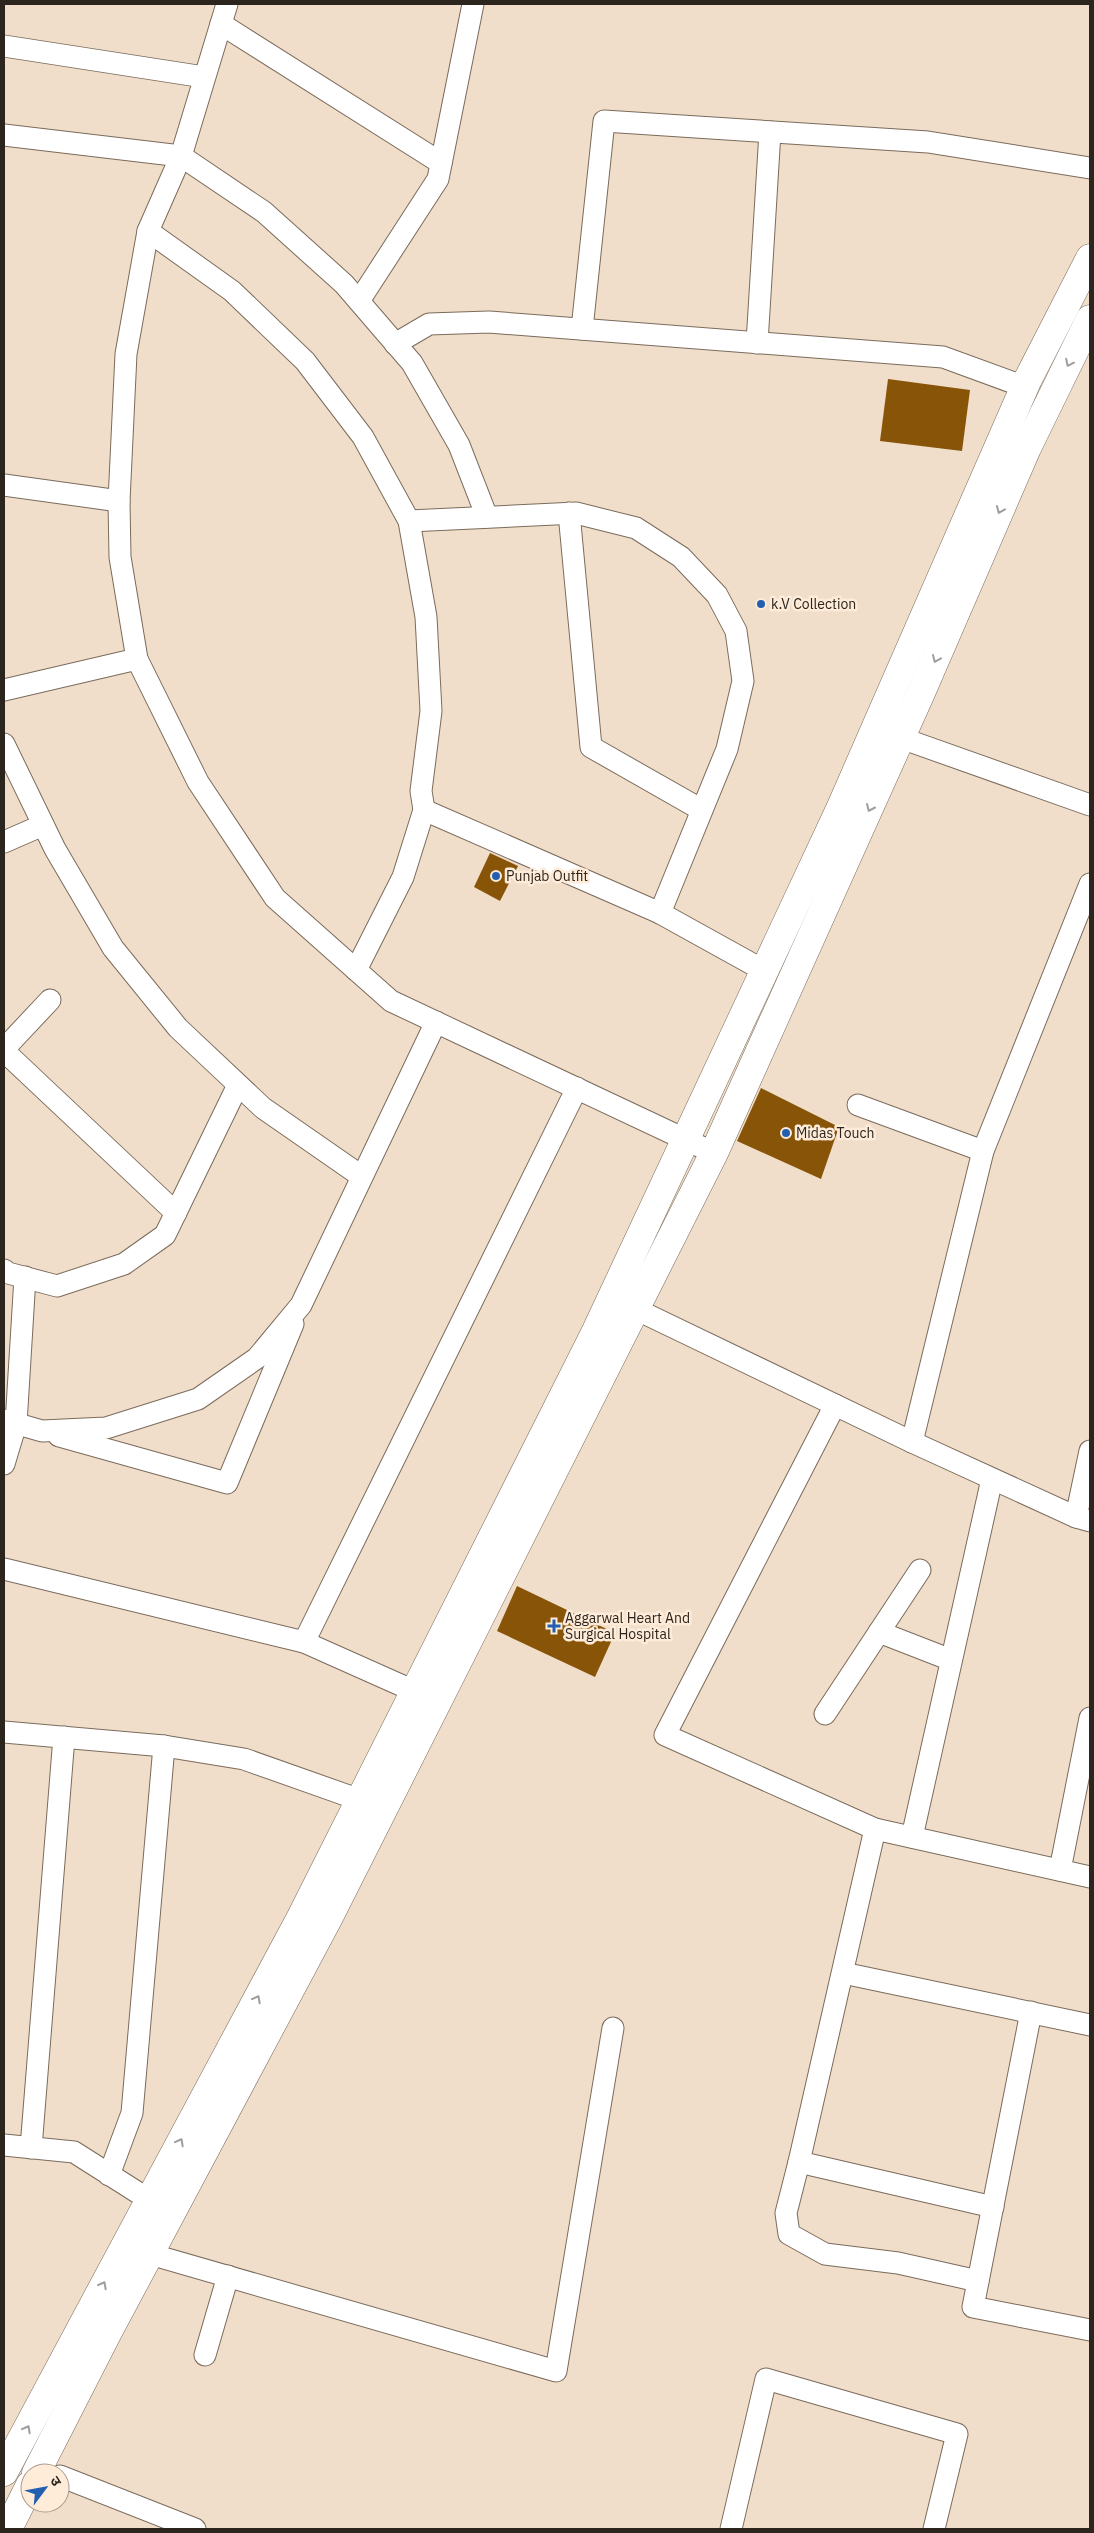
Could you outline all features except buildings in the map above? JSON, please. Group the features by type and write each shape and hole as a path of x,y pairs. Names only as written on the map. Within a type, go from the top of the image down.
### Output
{"main road":[{"path":"49,2463 150,2253 160,2207 301,1917 611,1297 840,809 1025,387 1090,258"},
{"path":"4,2472 123,2248 160,2207 329,1917 636,1309 714,1153 901,738 1027,448 1090,319"},
{"path":"8,2529 20,2510"}],"street":[{"path":"359,301 438,179 473,4"},
{"path":"441,163 224,14 181,156 148,231 126,354 119,501 120,557 137,659 198,782 275,898 391,1001 714,1153"},
{"path":"4,46 204,77"},
{"path":"582,329 604,121 928,142 1090,168"},
{"path":"757,343 770,132"},
{"path":"4,135 181,156 264,212 344,284 412,363 459,445 486,518"},
{"path":"148,231 232,291 305,361 363,437 409,521 426,617 431,711 421,791 424,810 403,877 356,970"},
{"path":"395,344 429,324 489,322 943,357 1025,387"},
{"path":"4,484 119,501"},
{"path":"569,513 591,747 700,809"},
{"path":"409,521 576,513 636,528 681,557 717,595 736,631 743,681 727,749 700,809 660,913"},
{"path":"4,690 137,659"},
{"path":"875,728 1090,805"},
{"path":"4,744 43,826 113,948 178,1028 263,1108 361,1176"},
{"path":"424,810 660,913 763,970"},
{"path":"4,842 43,826"},
{"path":"912,1442 983,1152 1090,884"},
{"path":"50,1000 4,1050 176,1213"},
{"path":"10,1422 227,1483 301,1305 436,1022"},
{"path":"4,1464 10,1422 10,1275 57,1286 124,1264 164,1235 238,1086"},
{"path":"304,1642 577,1088"},
{"path":"858,1105 983,1152"},
{"path":"611,1297 912,1442 1083,1519 1090,1451"},
{"path":"42,1431 106,1428 198,1399 257,1358 301,1305"},
{"path":"835,1405 665,1735 875,1829 1090,1876"},
{"path":"912,1837 992,1479"},
{"path":"4,1568 304,1642 414,1691"},
{"path":"825,1714 920,1570"},
{"path":"879,1632 951,1660"},
{"path":"1060,1870 1090,1718"},
{"path":"4,1732 164,1746 244,1759 360,1800"},
{"path":"31,2148 64,1737"},
{"path":"109,2175 132,2113 164,1746"},
{"path":"875,1829 800,2162 786,2212 789,2234 825,2254 898,2263 978,2281"},
{"path":"843,1973 1090,2025"},
{"path":"1031,2012 973,2307 1090,2330"},
{"path":"123,2248 150,2253 556,2371 613,2028"},
{"path":"4,2145 74,2152 160,2207"},
{"path":"800,2162 993,2207"},
{"path":"205,2354 228,2276"},
{"path":"731,2529 766,2379 957,2434 934,2529"},
{"path":"70,2485 195,2529"}],"place":[{"name":"k.V Collection","path":"761,604"},
{"name":"Punjab Outfit","path":"496,876"},
{"name":"Midas Touch","path":"786,1133"},
{"name":"Aggarwal Heart And Surgical Hospital","path":"554,1626"}]}
